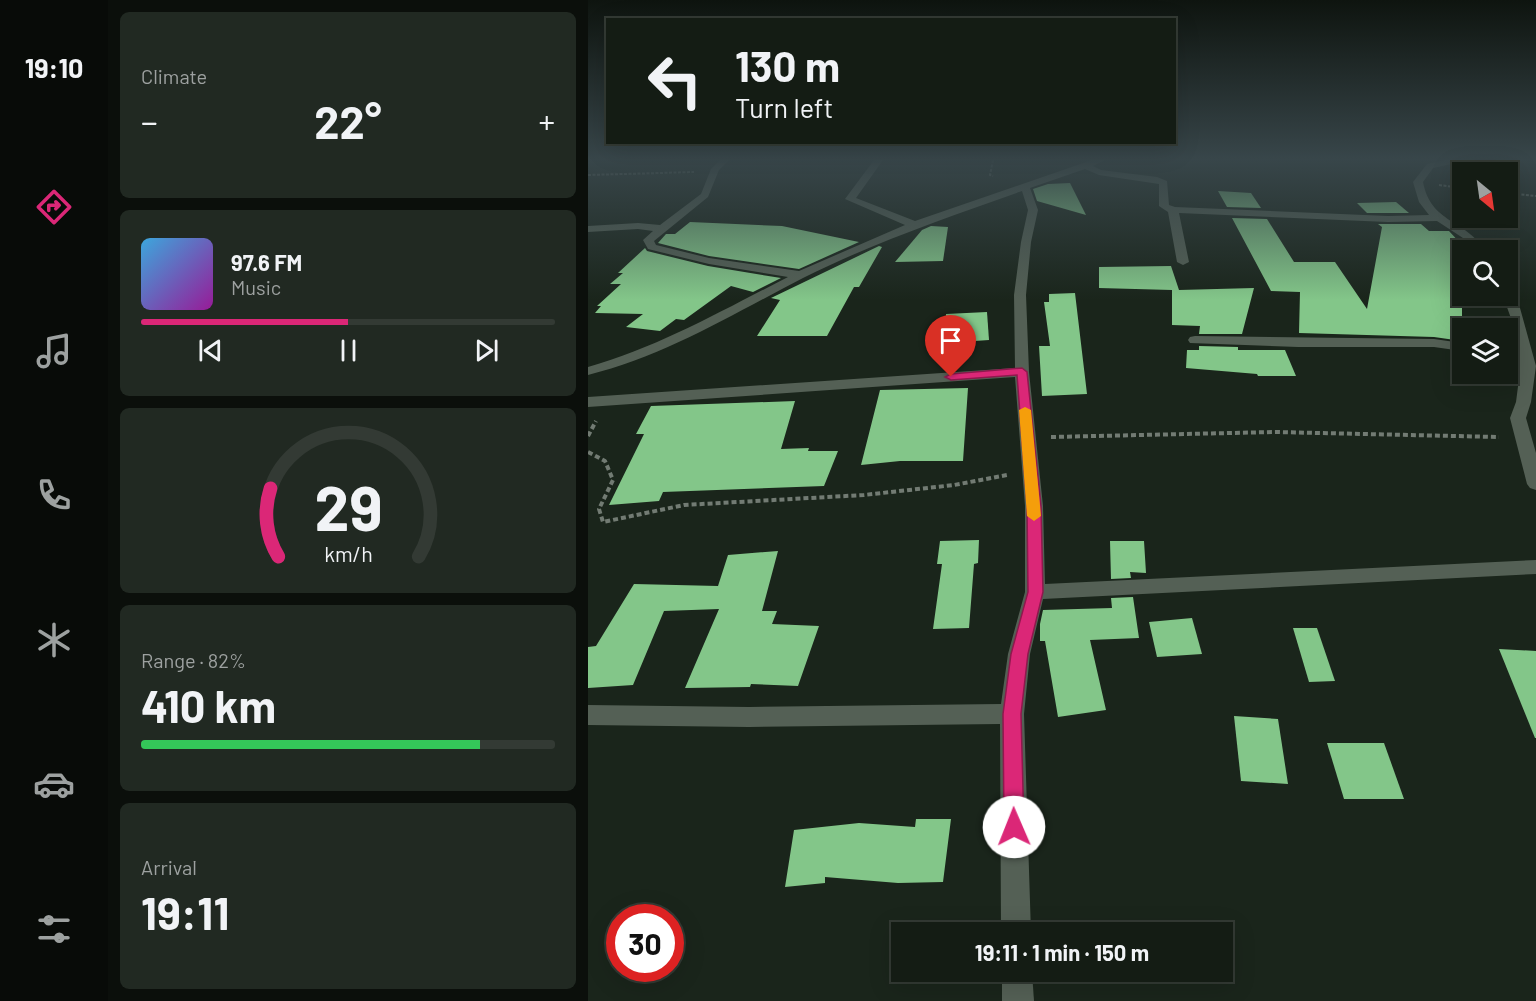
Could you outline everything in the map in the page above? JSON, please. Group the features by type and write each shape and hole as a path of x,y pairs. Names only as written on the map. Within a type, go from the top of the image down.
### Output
{"street":[{"path":"691,207 648,240 652,247 709,261 800,275"},
{"path":"869,207 915,225"},
{"path":"588,371 617,363 698,329 800,275 915,225 967,207"},
{"path":"1016,922 1012,714 1020,654 1035,592 1034,506 1022,372 1020,296 1032,207"},
{"path":"1166,207 1173,210 1388,219 1436,218"},
{"path":"1427,207 1436,218 1470,240"},
{"path":"1173,210 1183,262"},
{"path":"588,229 638,226 664,229"},
{"path":"1514,306 1525,333 1533,370 1527,405 1518,418"},
{"path":"1195,340 1434,343 1452,346"},
{"path":"1518,363 1533,370"},
{"path":"588,402 1022,372"},
{"path":"1518,418 1536,420"},
{"path":"1518,418 1536,484"},
{"path":"1035,592 1536,567"},
{"path":"588,715 749,717 1012,714"},
{"path":"1017,982 1018,1001"}],"path":[{"path":"1028,438 1155,433 1419,434 1524,438"},
{"path":"588,452 605,461 613,480 599,509 603,522 684,505 864,495 954,485 1014,473 1031,473"}],"building":[{"path":"1057,207 1082,207 1086,215"},
{"path":"1227,207 1260,207 1261,208"},
{"path":"1361,207 1402,207 1409,213 1367,213"},
{"path":"1232,218 1267,219 1294,262 1335,262 1367,309 1382,227 1378,224 1421,224 1429,231 1449,231 1457,240 1452,240 1452,306 1462,306 1462,318 1452,318 1452,340 1299,333 1300,292 1271,291"},
{"path":"690,222 782,226 859,242 799,269 709,256 658,243 666,234 675,234"},
{"path":"931,226 948,227 943,261 895,262 922,230"},
{"path":"879,246 882,247 859,287 854,287 827,336 757,336 780,300 771,298"},
{"path":"645,248 647,251 708,266 781,278 753,292 731,286 684,320 676,319 660,331 626,327 643,314 595,313 601,306 597,306 621,284 610,284 623,273 618,273"},
{"path":"1171,266 1179,290 1254,288 1242,334 1199,334 1200,326 1172,325 1172,290 1099,288 1099,267"},
{"path":"1075,293 1087,394 1042,396 1039,346 1050,346 1044,302 1049,302 1049,294"},
{"path":"987,312 989,340 946,343 946,314"},
{"path":"1199,346 1238,347 1238,350 1285,350 1296,376 1258,376 1257,374 1186,368 1187,350 1199,350"},
{"path":"968,388 963,461 900,461 861,465 880,390"},
{"path":"795,401 781,449 809,448 808,451 838,451 824,486 663,492 659,501 609,505 644,434 636,434 651,406"},
{"path":"979,540 978,563 974,564 969,628 933,629 942,564 937,564 940,541"},
{"path":"1110,541 1144,541 1146,573 1130,572 1131,578 1111,579"},
{"path":"778,551 762,611 777,611 772,624 819,626 798,686 751,684 750,687 685,688 719,609 664,611 633,685 588,688 588,647 596,646 634,584 718,586 728,555"},
{"path":"1133,597 1139,638 1090,640 1106,710 1058,717 1045,641 1040,641 1043,610 1112,608 1111,598"},
{"path":"1192,618 1202,654 1157,657 1149,622"},
{"path":"1293,628 1317,628 1335,681 1309,682"},
{"path":"1499,649 1536,651 1536,738 1535,738"},
{"path":"1234,716 1278,719 1288,784 1241,781"},
{"path":"1327,743 1384,743 1404,799 1344,799"},
{"path":"916,819 951,819 943,882 898,883 825,877 825,883 785,887 794,830 859,823 915,827"}],"slow traffic":[{"path":"1025,410 1034,516"}],"route":[{"path":"951,377 1022,372 1034,506 1035,592 1020,654 1012,714 1014,827"}]}
